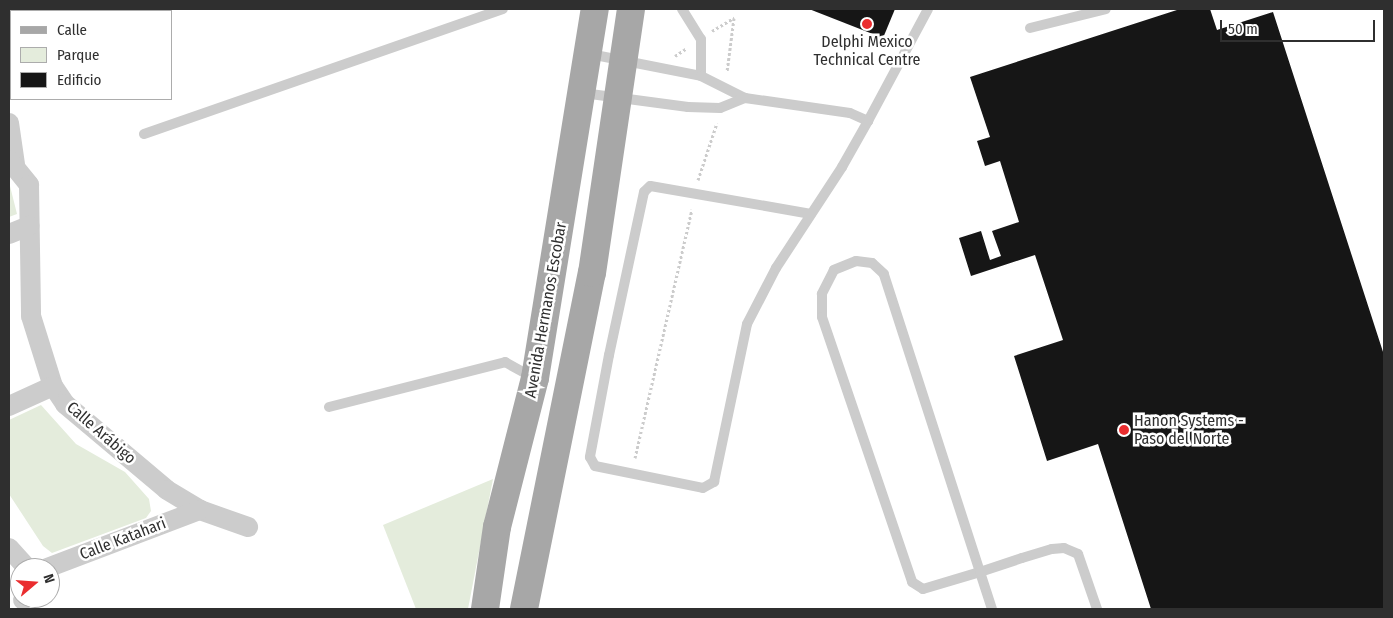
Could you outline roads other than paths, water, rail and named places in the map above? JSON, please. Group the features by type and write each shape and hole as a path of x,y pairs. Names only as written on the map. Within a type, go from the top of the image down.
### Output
{"main road":[{"name":"Avenida Hermanos Escobar","path":"486,609 497,527 535,378 595,9"},
{"path":"524,609 592,272 631,9"}],"street":[{"name":"Calle Arábigo","path":"9,123 11,155 29,185 31,316 53,386 87,422 168,490 200,510 248,527"},
{"path":"9,234 29,226"},
{"path":"9,406 53,386"},
{"name":"Calle Katahari","path":"60,563 200,510"},
{"path":"9,548 18,558"}],"lane":[{"path":"144,134 503,9"},
{"path":"682,9 701,39 701,76"},
{"path":"810,214 657,184 644,192 620,295 590,457 595,466 703,488 714,482 748,324 810,214 868,121 928,9"},
{"path":"1030,28 1106,9"},
{"path":"588,53 701,76 724,86 744,98 850,113 868,121"},
{"path":"582,93 720,108 744,98"},
{"path":"992,609 980,572 884,274 872,263 856,261 834,270 822,294 822,317 912,582 923,589 980,572 1052,549 1074,550 1097,609"},
{"path":"329,408 505,362 535,378"}],"place":[{"name":"Delphi Mexico Technical Centre","path":"867,24"},
{"name":"Hanon Systems - Paso del Norte","path":"1124,430"}]}
